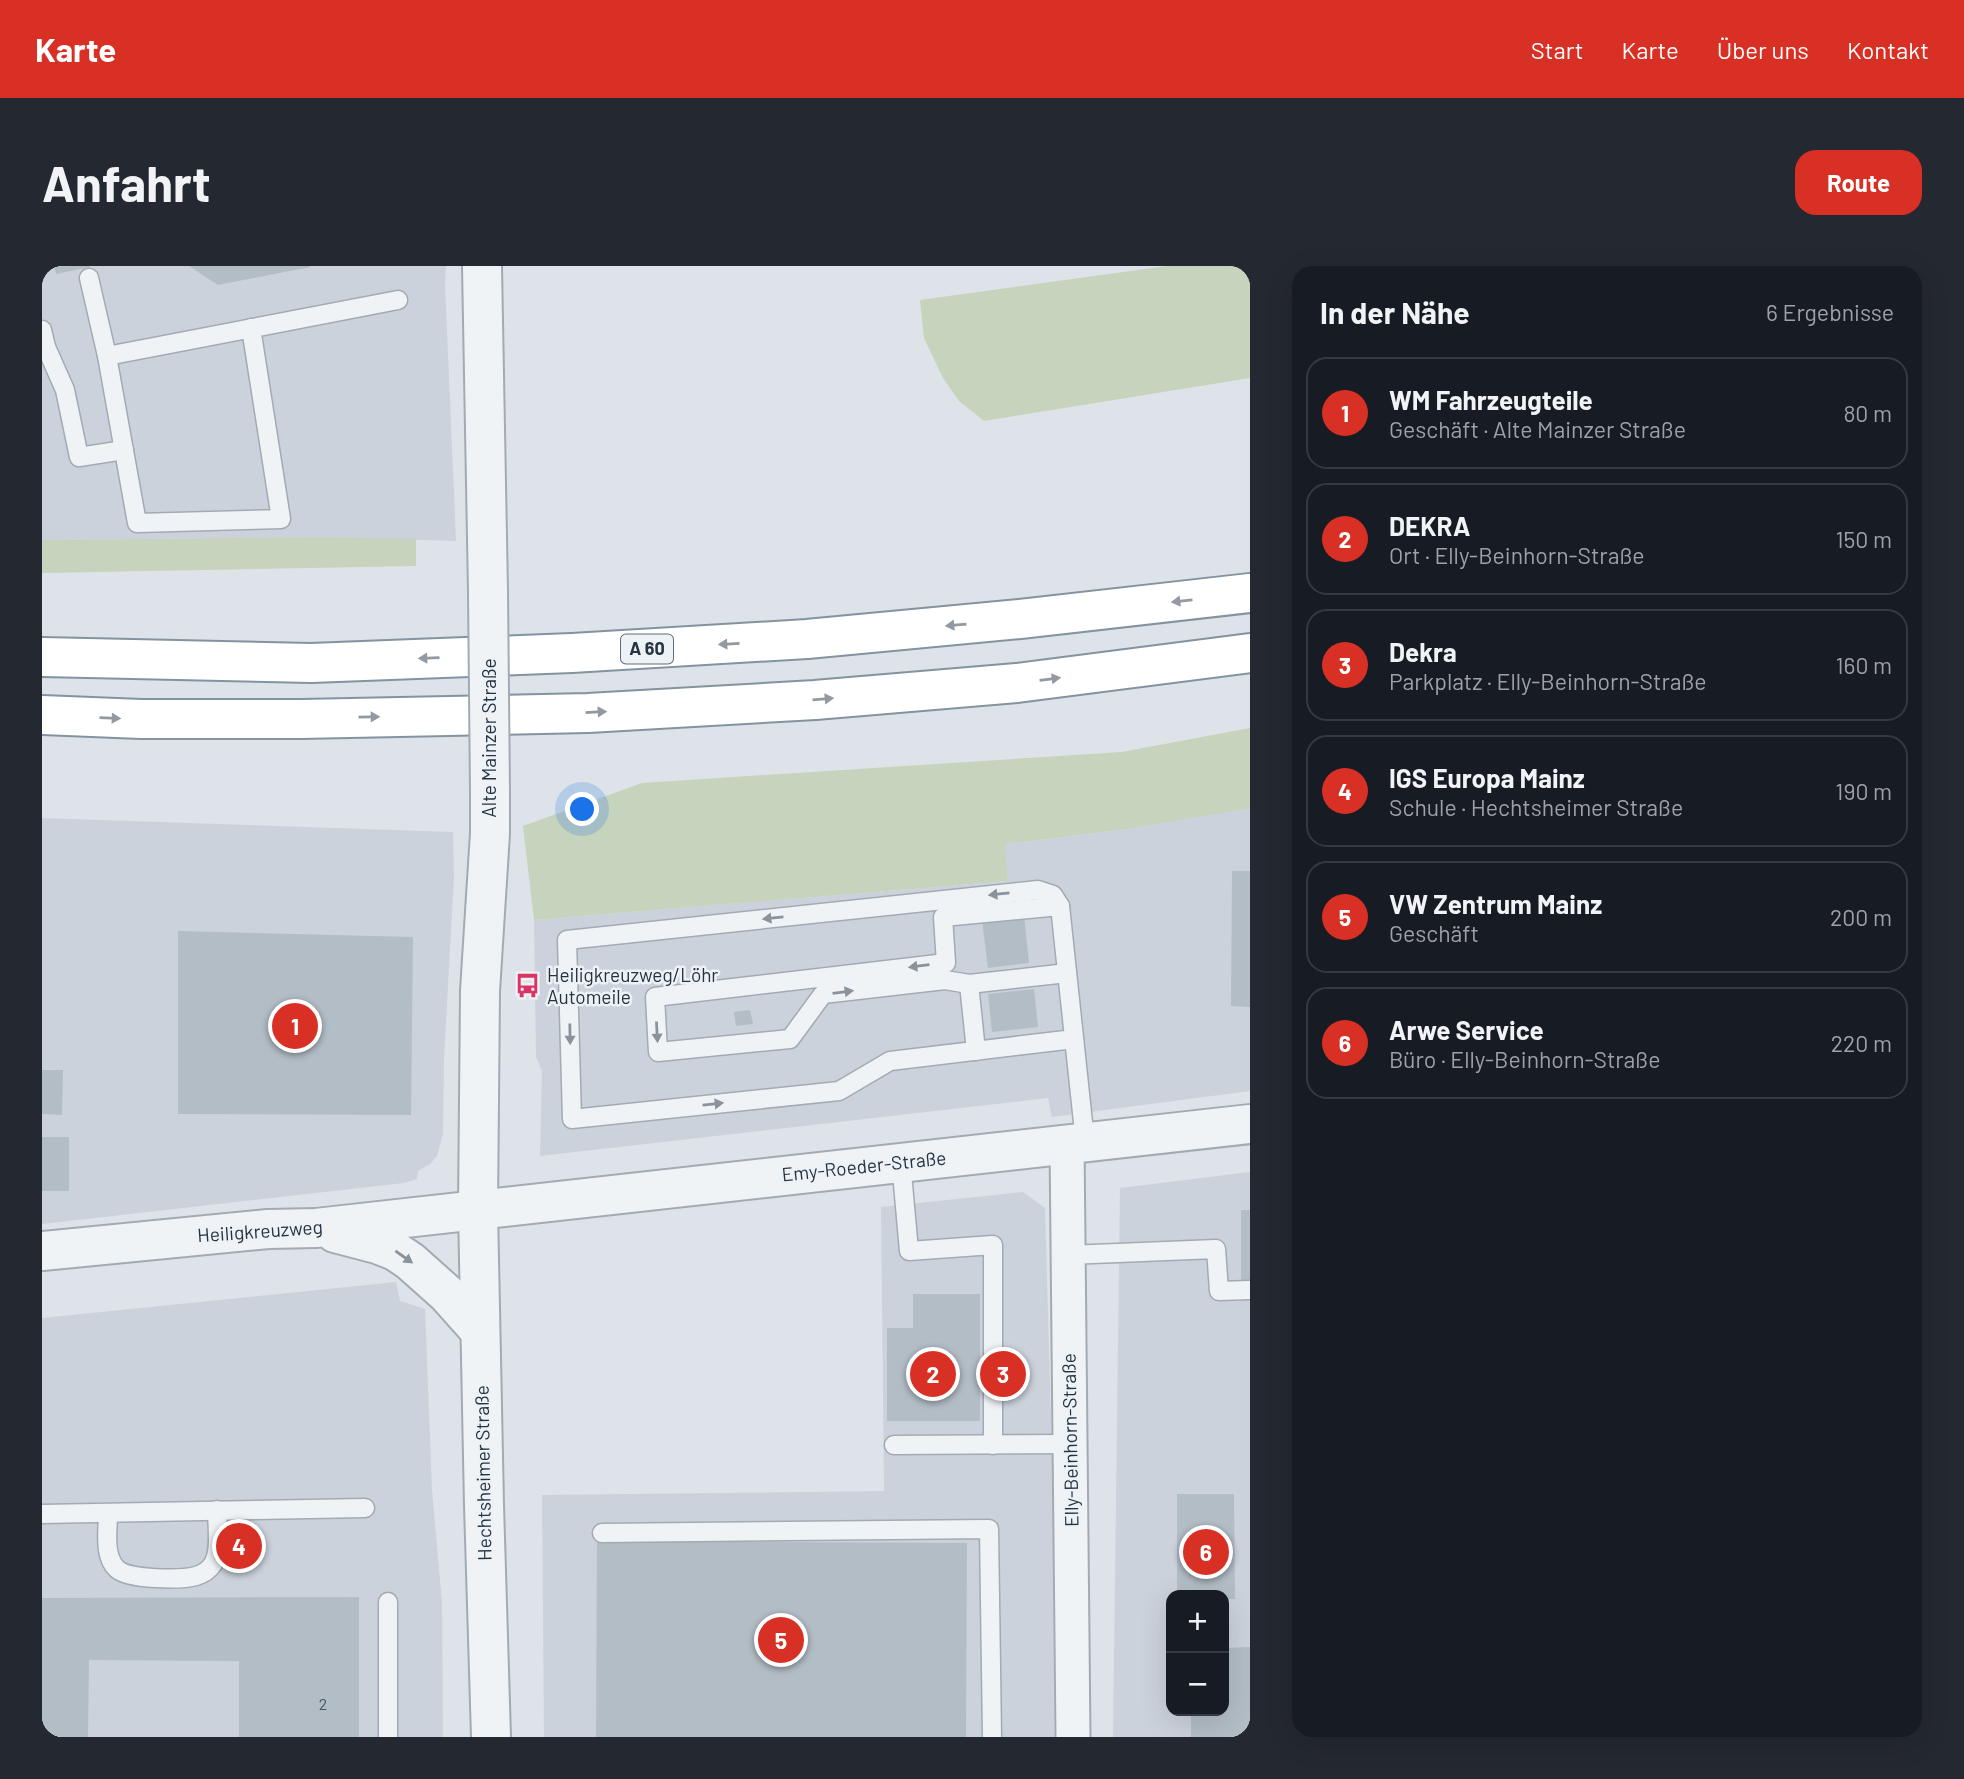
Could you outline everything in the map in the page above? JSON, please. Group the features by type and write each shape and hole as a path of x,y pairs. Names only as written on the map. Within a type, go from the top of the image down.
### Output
{"highway":[{"name":"A 60","path":"42,657 311,663 572,653 807,639 1034,618 1250,593"},
{"path":"42,715 141,719 287,719 589,713 815,700 1017,683 1250,653"}],"street":[{"name":"Alte Mainzer Straße","path":"478,1210 480,991 490,833 482,266"},
{"name":"Emy-Roeder-Straße","path":"478,1210 1250,1124"},
{"name":"Elly-Beinhorn-Straße","path":"1073,1737 1068,1255 1076,1142"},
{"name":"Heiligkreuzweg","path":"42,1251 268,1229 316,1228 478,1210"},
{"name":"Hechtsheimer Straße","path":"478,1210 491,1737"},
{"path":"316,1228 395,1251 447,1294 480,1331"}],"lane":[{"path":"89,278 107,356 137,523 281,519 251,328"},
{"path":"107,356 398,300"},
{"path":"42,330 46,347 65,390 79,457 124,450"},
{"path":"1073,1031 976,1052 890,1061 839,1091 572,1119 567,940 1038,890 1053,895 1060,906 1073,1031 1076,1142"},
{"path":"1060,906 943,917 946,963 655,997 658,1052 790,1039 823,994 945,980 969,984 1067,973"},
{"path":"969,984 976,1052"},
{"path":"901,1162 909,1251 993,1245 993,1445"},
{"path":"1068,1255 1216,1249 1219,1291 1250,1290"},
{"path":"894,1445 1070,1444"},
{"path":"42,1514 365,1508"},
{"path":"108,1513 108,1551 118,1570 137,1577 186,1577 206,1572 213,1564 217,1555 217,1510"},
{"path":"602,1532 989,1529 992,1737"},
{"path":"388,1601 388,1737"}],"shaded area":[{"path":"42,266 446,266 456,541 322,537 42,540"},
{"path":"1250,807 1250,1091 1052,1117 1048,1098 540,1156 542,1071 536,1057 534,920 1008,881 1005,844 1127,829"},
{"path":"42,818 453,832 454,877 444,1058 443,1134 437,1156 418,1171 417,1179 404,1183 42,1224"},
{"path":"1250,1172 1250,1737 1113,1737 1120,1188"},
{"path":"1023,1192 1045,1208 1053,1490 1054,1737 544,1737 542,1495 884,1491 881,1207"},
{"path":"396,1282 400,1301 425,1309 432,1490 442,1603 443,1737 42,1737 42,1318"}],"green space":[{"path":"1167,266 1250,266 1250,378 984,421 959,401 943,378 924,338 920,300"},
{"path":"322,537 416,539 416,566 42,573 42,540"},
{"path":"1250,728 1250,808 1127,829 1005,844 1008,881 534,920 523,826 642,783 1122,752"}],"building":[{"path":"54,266 90,266 90,267 56,274"},
{"path":"189,266 310,266 310,267 218,285"},
{"path":"1232,871 1250,871 1250,1007 1231,1006"},
{"path":"1024,915 1029,963 988,968 982,920"},
{"path":"178,931 413,937 411,1115 178,1114"},
{"path":"1034,989 1038,1027 992,1032 988,994"},
{"path":"750,1010 753,1024 736,1026 734,1012"},
{"path":"42,1070 63,1070 62,1115 42,1114"},
{"path":"42,1137 69,1137 69,1191 42,1191"},
{"path":"1241,1210 1250,1210 1250,1284 1241,1284"},
{"path":"913,1294 980,1294 980,1421 887,1421 887,1328 913,1328"},
{"path":"1177,1494 1234,1494 1235,1599 1229,1599 1229,1590 1177,1590"},
{"path":"597,1541 967,1543 966,1737 596,1737"},
{"path":"359,1597 359,1737 239,1737 239,1661 89,1660 88,1737 42,1737 42,1598"},
{"path":"1250,1647 1250,1737 1191,1737 1191,1716 1229,1716 1229,1648"}],"place":[{"name":"Heiligkreuzweg/Löhr Automeile","path":"527,986"},
{"name":"WM Fahrzeugteile","path":"295,1026"},
{"name":"DEKRA","path":"933,1374"},
{"name":"Dekra","path":"1003,1374"},
{"name":"IGS Europa Mainz","path":"239,1546"},
{"name":"Arwe Service","path":"1206,1552"},
{"name":"VW Zentrum Mainz","path":"781,1640"}]}
